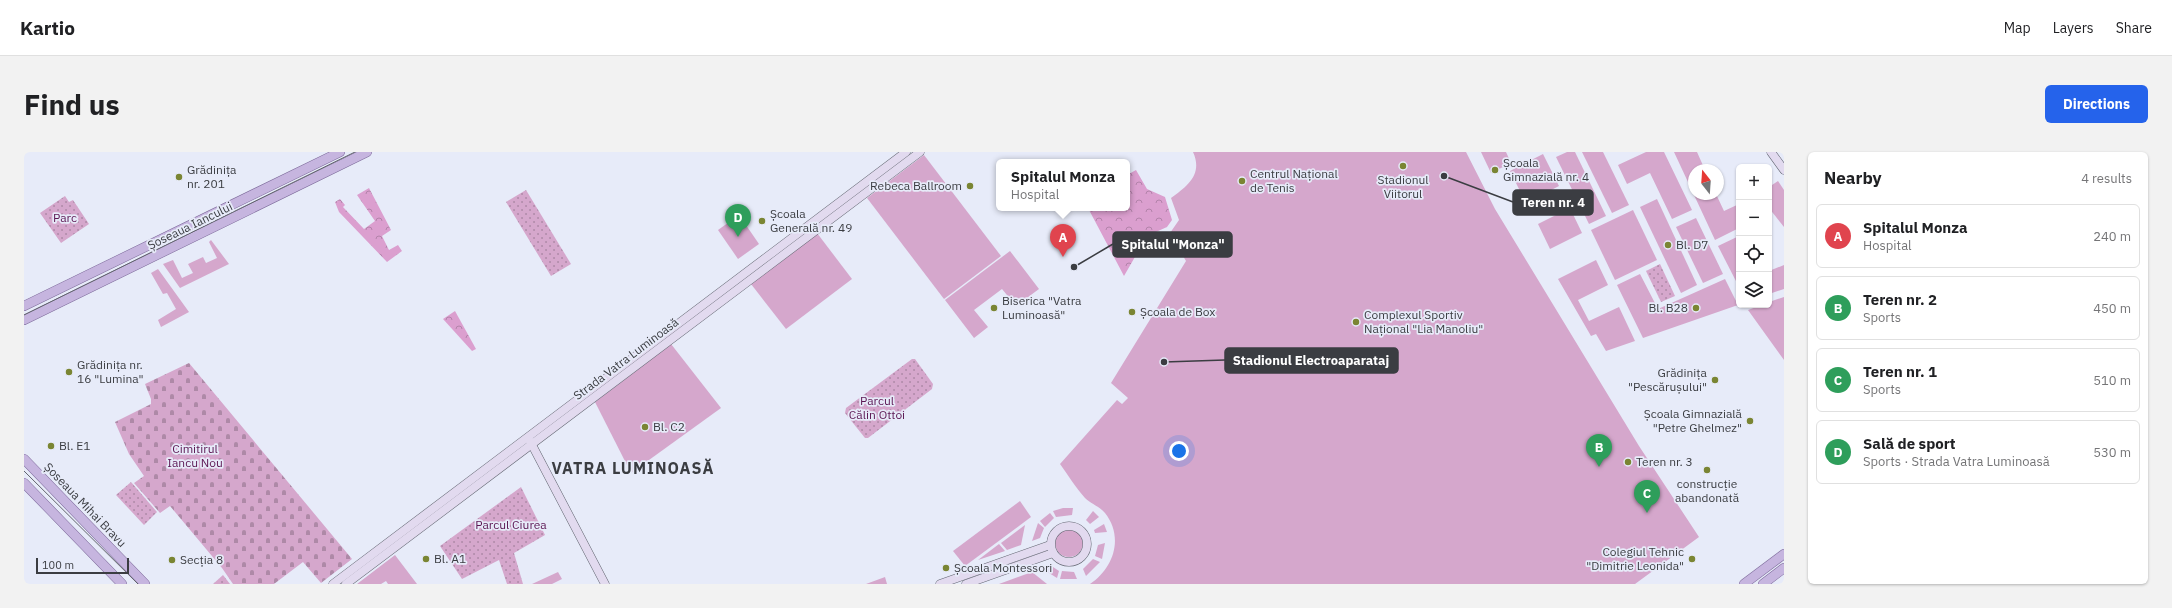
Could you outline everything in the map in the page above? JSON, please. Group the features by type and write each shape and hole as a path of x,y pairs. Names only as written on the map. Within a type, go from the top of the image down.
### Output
{"main road":[{"name":"Șoseaua Iancului","path":"24,306 340,152"},
{"name":"Șoseaua Iancului","path":"24,320 367,152"},
{"name":"Șoseaua Mihai Bravu","path":"24,459 145,584"},
{"path":"24,483 122,584"},
{"path":"1744,584 1784,554"},
{"path":"1763,584 1784,568"}],"street":[{"name":"Strada Vatra Luminoasă","path":"530,441 906,152"},
{"name":"Strada Vatra Luminoasă","path":"332,584 391,545 920,152"},
{"path":"1771,152 1784,170"},
{"path":"530,441 605,584"},
{"path":"1067,525 1079,529 1086,537 1086,548 1079,558 1066,562 1052,549 1054,532 1067,525"},
{"name":"Strada Vatra Luminoasă","path":"346,584 391,545"},
{"path":"940,584 967,574 1052,549"},
{"path":"967,574 968,583 1052,549"}],"green space":[{"name":"Complexul Sportiv Național \"Lia Manoliu\"","path":"1193,152 1466,152 1495,209 1639,446 1699,537 1635,584 1090,584 1105,570 1110,561 1114,552 1114,532 1111,522 1105,513 1085,498 1060,464 1117,400 1122,404 1128,398 1111,383 1186,261 1170,233 1179,220 1171,198 1188,184 1195,173 1196,160"},
{"name":"Școala Gimnazială nr. 4","path":"1481,152 1506,152 1511,163 1491,173"},
{"path":"1567,152 1575,152 1606,216 1589,224 1556,157"},
{"path":"1582,152 1603,152 1629,205 1612,213"},
{"path":"1646,152 1664,152 1692,210 1672,219 1650,173 1627,184 1618,165"},
{"path":"1674,152 1697,152 1702,164 1688,164 1688,182"},
{"path":"1543,154 1559,186 1526,203 1510,171"},
{"path":"924,155 1001,256 944,299 867,198"},
{"path":"1136,170 1147,189 1165,197 1172,220 1167,227 1147,236 1124,276 1090,211 1130,211 1130,173"},
{"path":"1778,181 1784,190 1784,227 1772,212 1772,185"},
{"path":"369,188 391,230 382,236 389,250 398,245 402,251 387,262 339,212 335,202 340,199 345,205 343,207 364,229 375,221 357,195"},
{"path":"526,190 571,264 551,276 506,202"},
{"name":"Parc","path":"65,196 69,202 73,200 89,224 61,243 40,213"},
{"name":"Bl. D7","path":"1657,199 1697,285 1681,293 1640,207"},
{"path":"1696,200 1719,200 1724,211 1736,205 1736,230 1715,240"},
{"path":"1570,208 1582,233 1550,249 1538,224"},
{"path":"1633,210 1657,260 1615,280 1591,230"},
{"path":"739,215 759,244 738,259 718,230"},
{"path":"1696,218 1723,274 1703,283 1676,227"},
{"path":"817,233 852,279 786,329 751,284"},
{"path":"1736,237 1736,281 1718,246"},
{"path":"211,240 229,264 180,288 163,264 173,260 182,278 193,273 188,264 203,257 206,263 217,258 209,242"},
{"path":"1010,251 1039,289 1016,306 1002,289 974,310 988,327 974,338 945,300"},
{"path":"1596,260 1608,285 1578,300 1589,321 1619,307 1635,341 1606,351 1596,334 1591,336 1558,279"},
{"path":"1660,264 1675,296 1661,302 1646,271"},
{"path":"1784,265 1784,289 1772,293 1772,272 1772,270"},
{"path":"158,269 189,312 161,327 158,320 176,309 167,293 163,294 151,273"},
{"path":"1640,274 1658,309 1725,279 1736,301 1736,306 1643,338 1617,285"},
{"path":"1784,297 1784,360 1748,310 1754,308 1772,308 1772,301"},
{"path":"455,311 476,349 472,351 443,319"},
{"path":"671,344 721,408 631,473 595,402"},
{"name":"Parcul Călin Ottoi","path":"912,359 915,359 933,384 932,389 868,438 865,438 845,413 846,408"},
{"name":"Cimitirul Iancu Nou","path":"189,363 352,559 321,583 303,562 274,584 233,584 222,568 170,506 160,513 134,483 144,476 129,454 115,422 151,404 151,399 145,384"},
{"path":"131,482 157,512 144,525 116,495"},
{"name":"Parcul Ciurea","path":"521,487 545,535 514,553 523,584 507,584 499,560 462,579 440,546"},
{"path":"1020,501 1031,517 965,566 953,551"},
{"path":"1063,508 1073,508 1072,515 1056,517 1053,511"},
{"path":"1093,511 1099,517 1090,524 1086,520"},
{"path":"1050,513 1054,518 1045,527 1040,521"},
{"path":"1038,523 1044,528 1040,538 1032,541"},
{"path":"1104,524 1107,532 1095,533 1094,530"},
{"path":"1025,525 1021,545 1007,550 1001,543"},
{"path":"1069,529 1079,533 1083,543 1079,553 1069,557 1059,553 1055,543 1059,533"},
{"path":"1105,543 1102,559 1095,556 1098,545"},
{"path":"999,544 1005,551 978,560"},
{"path":"395,555 417,584 388,584 386,581 381,584 357,584"},
{"path":"1093,559 1100,562 1086,576 1083,569"},
{"path":"1050,565 1059,571 1057,578 1041,568"},
{"path":"1062,571 1074,572 1077,579 1060,579"},
{"path":"558,572 562,579 552,584 532,584"},
{"path":"1032,572 1047,584 999,584"},
{"path":"223,575 230,584 213,584"},
{"path":"885,577 887,584 866,584"}],"tram line":[{"path":"24,315 355,152"},
{"path":"24,471 138,584"}],"place":[{"name":"Stadionul Viitorul","path":"1403,166"},
{"name":"Școala Gimnazială nr. 4","path":"1495,170"},
{"name":"Teren nr. 4","path":"1444,176"},
{"name":"Grădinița nr. 201","path":"179,177"},
{"name":"Centrul Național de Tenis","path":"1242,181"},
{"name":"Rebeca Ballroom","path":"970,186"},
{"name":"Școala Generală nr. 49","path":"762,221"},
{"name":"Sală de sport","path":"738,237"},
{"name":"Bl. D7","path":"1668,245"},
{"name":"Spitalul Monza","path":"1063,257"},
{"name":"Spitalul \"Monza\"","path":"1074,267"},
{"name":"Biserica \"Vatra Luminoasă\"","path":"994,308"},
{"name":"Bl. B28","path":"1696,308"},
{"name":"Școala de Box","path":"1132,312"},
{"name":"Complexul Sportiv Național \"Lia Manoliu\"","path":"1356,322"},
{"name":"Stadionul Electroaparataj","path":"1164,362"},
{"name":"Grădinița nr. 16 \"Lumina\"","path":"69,372"},
{"name":"Grădinița \"Pescărușului\"","path":"1715,380"},
{"name":"Școala Gimnazială \"Petre Ghelmez\"","path":"1750,421"},
{"name":"Bl. C2","path":"645,427"},
{"name":"Bl. E1","path":"51,446"},
{"name":"Teren nr. 3","path":"1628,462"},
{"name":"Teren nr. 2","path":"1599,467"},
{"name":"construcție abandonată","path":"1707,470"},
{"name":"Teren nr. 1","path":"1647,513"},
{"name":"Bl. A1","path":"426,559"},
{"name":"Colegiul Tehnic \"Dimitrie Leonida\"","path":"1692,559"},
{"name":"Secția 8","path":"172,560"},
{"name":"Școala Montessori","path":"946,568"}],"district":[{"name":"VATRA LUMINOASĂ","path":"633,468"}]}
